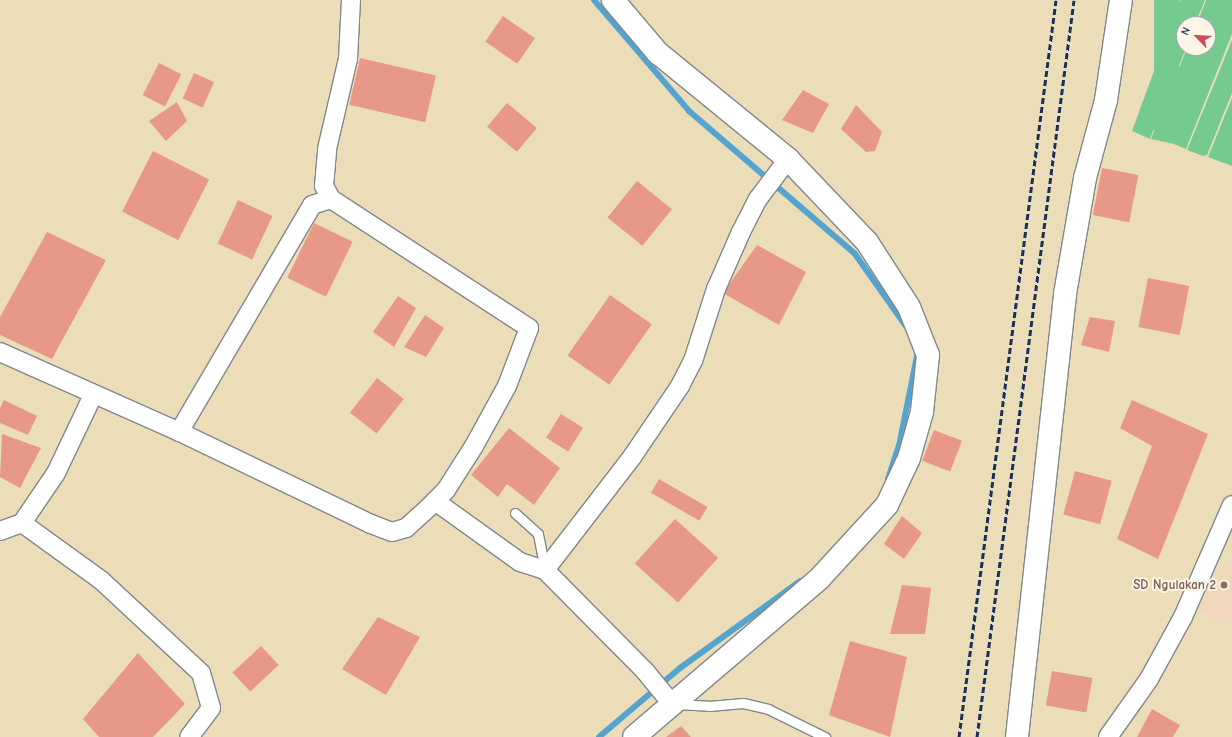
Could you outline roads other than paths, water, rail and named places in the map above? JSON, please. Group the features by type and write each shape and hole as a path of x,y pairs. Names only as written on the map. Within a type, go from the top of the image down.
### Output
{"street":[{"path":"0,352 93,395 179,432 392,532 406,528 435,501 470,453 507,386 529,328 330,199 324,186 326,164 348,59 351,0"},
{"path":"613,0 658,53 868,242 909,307 928,354 922,412 909,458 887,505 820,579 668,699 634,737"},
{"path":"1017,737 1065,294 1084,178 1106,100 1121,0"},
{"path":"545,570 632,457 680,386 702,338 722,271 758,199 783,166"},
{"path":"179,432 312,206 330,199"},
{"path":"0,532 22,522 56,474 93,395"},
{"path":"435,501 520,562 545,570 645,671 668,699"},
{"path":"1108,737 1149,679 1182,617 1232,504"},
{"path":"22,522 102,581 201,673 211,708 189,737"}],"lane":[{"path":"515,513 538,534 545,570"},
{"path":"668,699 709,706 743,703 768,709 825,737"}],"waterway":[{"path":"594,0 689,111 855,254 905,325"},
{"path":"888,479 899,446 917,356"},
{"path":"599,737 680,668 800,581"}],"railway":[{"path":"959,737 1056,0"},
{"path":"977,737 1074,0"}],"place":[{"name":"SD Ngulakan 2","path":"1224,585"}]}
